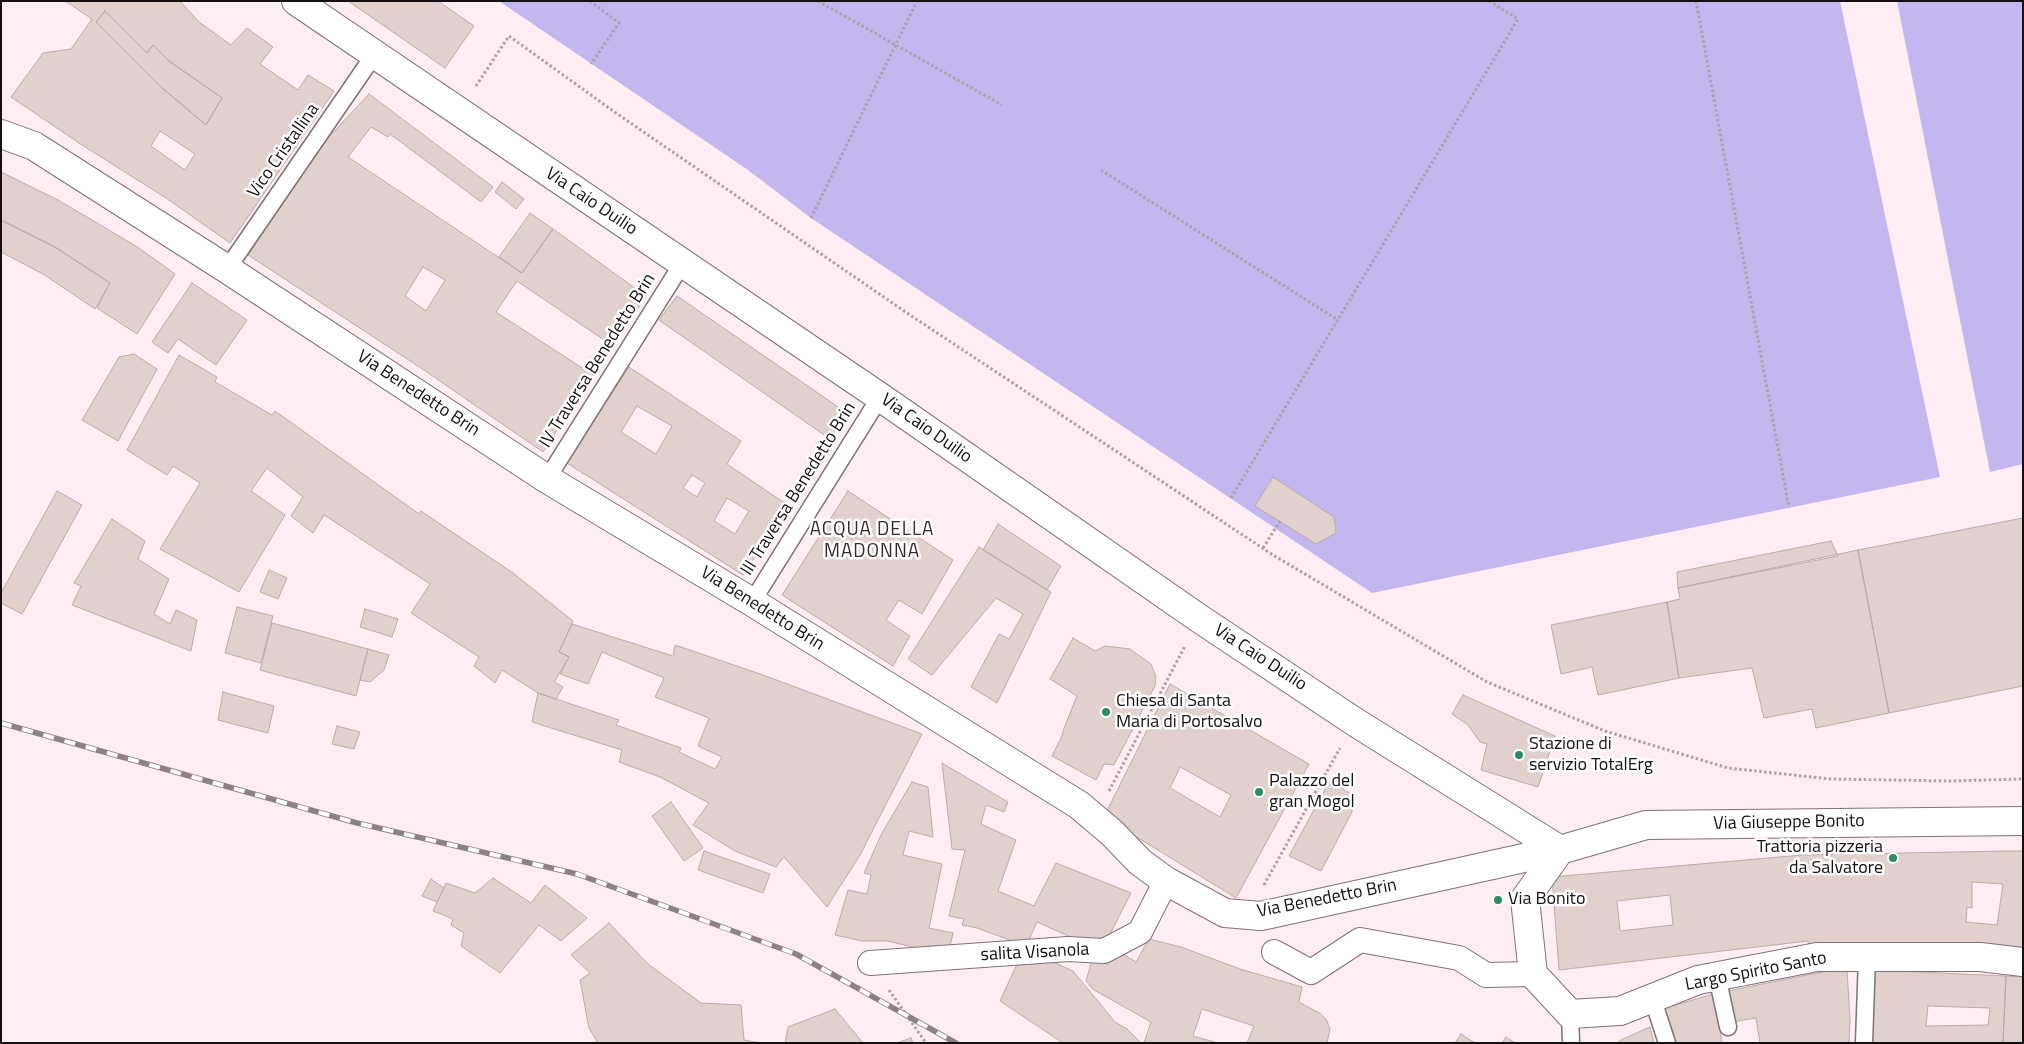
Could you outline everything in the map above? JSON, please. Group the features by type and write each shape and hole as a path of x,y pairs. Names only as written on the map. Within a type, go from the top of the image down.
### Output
{"street":[{"name":"Via Caio Duilio","path":"296,1 880,397 1200,619 1356,722 1560,850"},
{"name":"Via Benedetto Brin","path":"1,134 34,146 227,269 547,479 752,602 1080,805 1112,833 1140,862 1166,881 1225,913 1261,916 1560,850"},
{"name":"Via Giuseppe Bonito","path":"1560,850 1646,825 2023,821"},
{"path":"1560,850 1525,899 1533,974 1570,1014"},
{"name":"salita Visanola","path":"870,963 1068,949 1104,951 1140,932 1166,881"},
{"path":"1274,952 1311,972 1360,940 1459,958 1486,975 1533,974"},
{"name":"Largo Spirito Santo","path":"1570,1014 1620,1010 1698,980 1817,957 1980,956 2023,962"}],"lane":[{"name":"Vico Cristallina","path":"227,269 374,55"},
{"name":"IV Traversa Benedetto Brin","path":"547,479 682,264"},
{"name":"III Traversa Benedetto Brin","path":"752,602 880,397"},
{"path":"1864,1043 1867,957"},
{"path":"1717,976 1728,1027"},
{"path":"1652,997 1667,1043"},
{"path":"1570,1014 1571,1043"}],"path":[{"path":"590,1 619,23 591,64"},
{"path":"818,1 894,46 1002,105"},
{"path":"811,218 917,1"},
{"path":"1230,498 1518,19 1489,1"},
{"path":"1696,1 1789,508"},
{"path":"460,112 508,36 616,113 899,307 1263,548 1486,682 1605,731 1728,768 1830,779 2023,779"},
{"path":"1101,170 1338,320"},
{"path":"1263,548 1280,521"},
{"path":"1095,818 1200,619"},
{"path":"1247,914 1356,722"},
{"path":"870,963 926,1043"}],"shaded area":[{"path":"499,1 1840,1 1940,477 1372,593 811,218 748,170"},
{"path":"1897,1 2023,1 2023,464 1990,472"}],"building":[{"path":"65,1 180,1 199,22 231,45 247,28 273,47 260,64 298,90 308,75 334,91 230,243 166,198 11,97 43,53 71,49 92,19","holes":["105,11 147,53 153,45 169,61 222,98 206,125 161,87 96,22","160,131 195,154 185,170 151,146"]},
{"path":"348,1 438,1 474,26 445,68"},
{"path":"105,11 147,53 153,45 169,61 222,98 206,125 161,87 96,22"},
{"path":"369,94 493,187 481,202 390,134 388,137 371,127 348,157 522,273 553,229 646,296 613,346 517,281 496,312 593,375 543,452 421,368 248,255 326,140","holes":["423,267 445,280 426,311 405,296"]},
{"path":"1,172 58,200 136,246 175,274 137,334 97,308 110,283 55,247 1,220"},
{"path":"502,182 524,199 516,209 495,192"},
{"path":"530,213 553,229 522,273 499,257"},
{"path":"1,220 55,247 110,283 95,309 43,274 1,252"},
{"path":"192,283 247,320 216,365 178,339 168,353 152,342"},
{"path":"677,296 847,413 830,439 659,320"},
{"path":"134,354 157,369 118,441 82,420 119,357"},
{"path":"179,355 217,377 215,382 272,415 275,411 419,514 421,511 513,573 573,621 559,652 569,657 554,682 563,687 556,699 538,693 502,670 495,683 474,666 479,657 411,613 430,584 324,515 313,533 291,516 303,497 267,468 251,491 285,515 239,592 160,549 200,483 173,466 167,475 127,450"},
{"path":"629,367 741,441 727,464 789,506 743,575 567,463","holes":["637,406 672,426 656,454 621,432","692,475 705,483 697,497 683,488","727,498 749,511 735,534 714,521"]},
{"path":"1273,477 1334,517 1336,533 1316,544 1255,506"},
{"path":"57,491 82,505 22,614 1,603 1,593"},
{"path":"848,491 953,560 922,614 899,600 886,620 910,636 893,666 782,595"},
{"path":"2023,518 2023,686 1889,713 1858,550"},
{"path":"112,519 145,541 138,559 169,579 154,614 170,624 176,610 197,620 191,651 72,605 81,586 74,583"},
{"path":"998,524 1061,566 1047,590 983,550"},
{"path":"1831,541 1838,556 1678,588 1677,572"},
{"path":"979,547 1051,592 997,703 971,687 999,634 1009,639 1023,614 996,598 932,675 908,659"},
{"path":"1858,550 1889,713 1816,728 1812,709 1764,718 1752,668 1679,678 1667,602 1680,599 1678,588"},
{"path":"269,570 287,578 278,599 260,592"},
{"path":"1667,602 1679,678 1598,695 1592,667 1561,674 1551,625"},
{"path":"237,607 273,616 261,663 225,653"},
{"path":"365,609 398,619 392,637 360,627"},
{"path":"272,623 368,649 356,696 260,670"},
{"path":"572,624 673,656 675,645 763,675 922,734 860,855 827,907 784,857 776,867 735,851 693,825 709,803 660,777 619,762 622,750 532,722 538,693 619,720 616,725 681,748 679,752 715,769 722,757 698,746 709,718 655,697 664,678 602,652 588,684 560,674 569,657 559,652"},
{"name":"Chiesa di Santa Maria di Portosalvo","path":"1073,638 1095,651 1105,646 1130,649 1151,664 1156,677 1155,686 1114,765 1104,764 1096,780 1052,756 1062,736 1077,696 1050,679"},
{"path":"368,649 389,655 384,670 370,682 360,680"},
{"name":"Palazzo del gran Mogol","path":"1170,684 1309,764 1236,898 1104,817","holes":["1180,767 1231,795 1220,817 1170,788"]},
{"path":"223,692 274,706 268,733 218,720"},
{"path":"1463,695 1555,736 1538,787 1481,770 1487,744 1480,742 1468,725 1452,714"},
{"path":"337,726 360,732 354,749 332,744"},
{"path":"942,763 1008,802 1004,812 986,805 981,824 1016,840 998,891 1034,906 1056,863 1131,893 1105,944 1093,947 1037,922 1026,946 977,928 962,925 964,919 949,916 965,850 952,849"},
{"path":"912,782 928,787 933,837 909,831 903,855 942,864 929,928 953,933 948,955 887,941 862,941 835,935 848,890 867,894 871,875 864,873 882,833"},
{"path":"1329,782 1352,794 1352,812 1321,871 1289,856"},
{"path":"671,802 703,848 684,861 652,816"},
{"path":"704,851 770,874 763,893 698,870"},
{"path":"2023,851 2023,961 1811,958 1808,941 1559,970 1552,877 1802,855","holes":["1972,882 2003,884 1997,925 1966,922 1967,907 1972,908","1670,895 1673,925 1620,931 1617,901"]},
{"path":"493,878 531,903 545,885 587,918 561,941 539,925 500,973 461,946 464,933 451,925 453,919 433,911 446,883 475,893"},
{"path":"431,879 444,888 437,902 422,896"},
{"path":"609,923 648,964 701,1003 741,1005 744,1040 761,1043 598,1043 589,1028 580,980 590,973 571,955"},
{"path":"1149,939 1181,947 1240,969 1302,987 1299,1002 1321,1014 1327,1021 1330,1029 1327,1043 1247,1043 1254,1026 1202,1009 1193,1036 1218,1043 1144,1043 1151,1022 1094,990 1086,981 1093,957 1113,948 1136,962"},
{"path":"1044,958 1073,971 1115,1022 1127,1029 1141,1043 1063,1043 1000,1001 1017,964"},
{"path":"1847,970 1850,1019 1849,1043 1760,1043 1756,1018 1719,1024 1722,1043 1666,1043 1655,1011 1713,994 1822,972"},
{"path":"1873,970 2006,976 2003,1043 1870,1043","holes":["1928,1006 1990,1008 1988,1025 1926,1026"]},
{"path":"2006,976 2023,977 2023,1043 2003,1043"},
{"path":"835,1009 863,1043 785,1043 788,1027"},
{"path":"1650,1027 1654,1043 1617,1043 1623,1039"},
{"path":"1461,1034 1475,1043 1455,1043"},
{"path":"1506,1037 1515,1043 1502,1043"},
{"path":"911,1038 913,1043 897,1043"}],"railway":[{"path":"1,723 357,823 577,874 796,954 956,1043"}],"place":[{"name":"Chiesa di Santa Maria di Portosalvo","path":"1106,712"},
{"name":"Stazione di servizio TotalErg","path":"1519,755"},
{"name":"Palazzo del gran Mogol","path":"1259,792"},
{"name":"Trattoria pizzeria da Salvatore","path":"1893,858"},
{"name":"Via Bonito","path":"1498,900"}],"district":[{"name":"ACQUA DELLA MADONNA","path":"872,541"}]}
